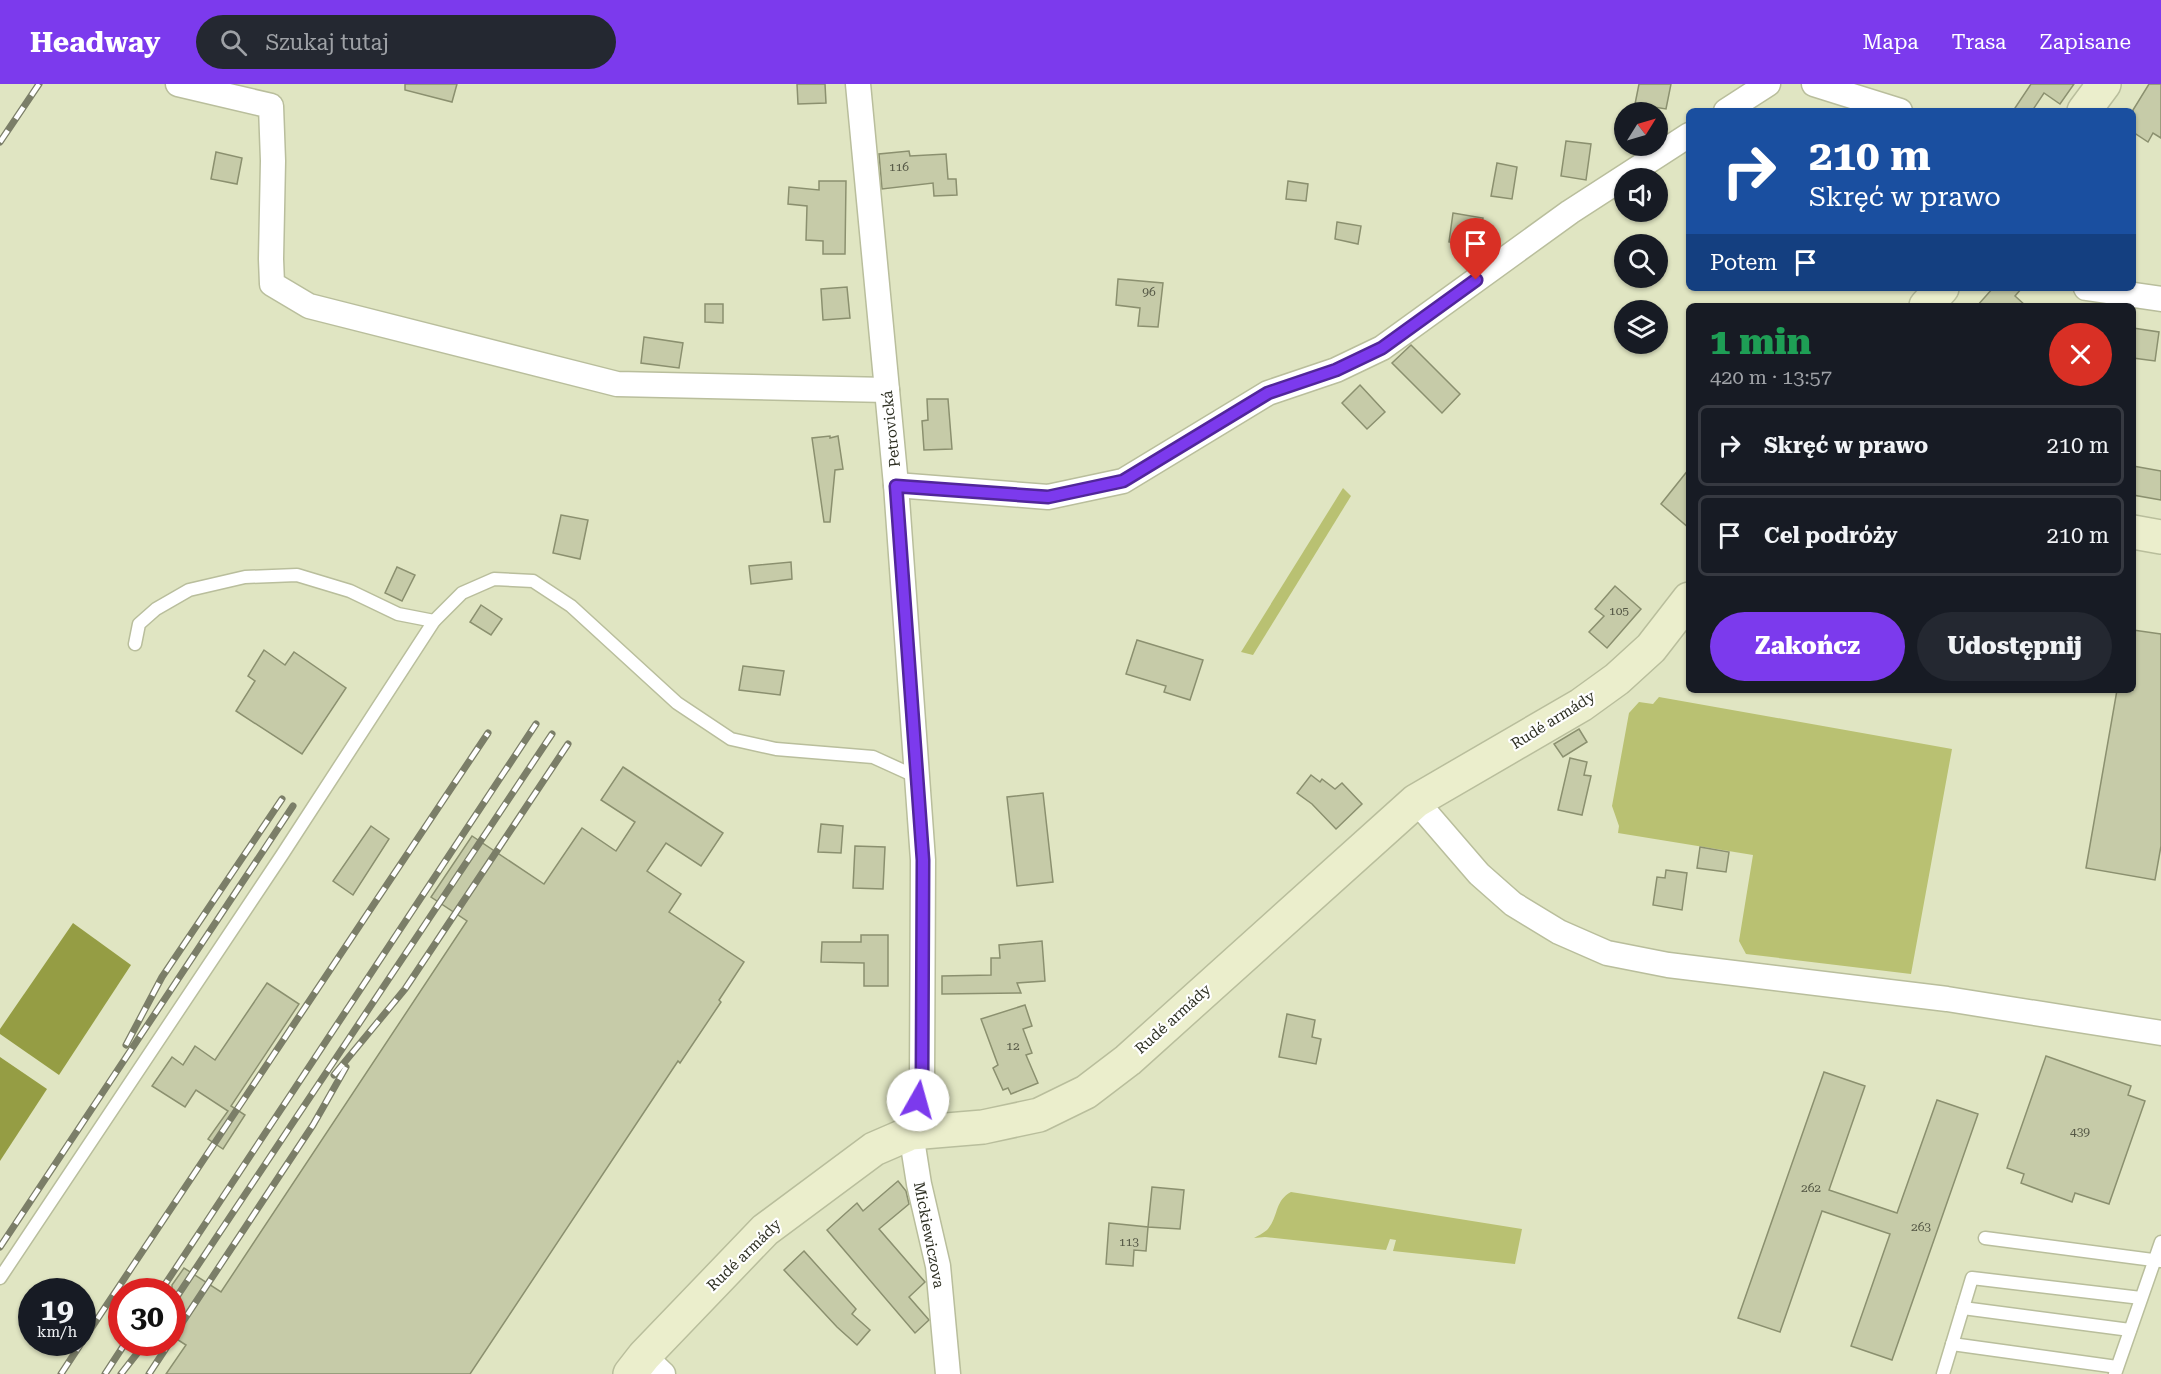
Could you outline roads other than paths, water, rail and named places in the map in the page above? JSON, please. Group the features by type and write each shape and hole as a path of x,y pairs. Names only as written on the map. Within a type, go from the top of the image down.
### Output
{"main road":[{"path":"2086,108 2104,84"},
{"path":"1929,303 1939,291"},
{"path":"2136,533 2161,537"},
{"name":"Rudé armády","path":"646,1368 765,1230 874,1149 911,1133 983,1127 1039,1115 1086,1092 1128,1060 1416,801 1581,705 1651,648 1686,604"}],"street":[{"path":"177,84 271,106 272,284 309,306 617,384 887,390"},
{"name":"Petrovická","path":"858,84 896,486 923,860 922,1084 911,1133"},
{"path":"1731,108 1768,84"},
{"path":"1814,84 1890,108"},
{"path":"896,486 1048,497 1123,481 1268,393 1336,370 1382,348 1570,212 1686,137"},
{"path":"2106,291 2161,299"},
{"path":"1416,801 1479,874 1513,904 1559,932 1607,954 1668,965 1947,999 2161,1033"},
{"name":"Mickiewiczova","path":"911,1133 919,1184 938,1266 948,1374"}],"lane":[{"path":"135,644 139,624 156,609 189,590 245,577 297,575 350,591 398,614 434,621"},
{"path":"0,1278 282,855 434,621 462,593 494,579 534,581 571,606 676,703 731,739 776,749 873,757 917,777"},
{"path":"1986,1238 2158,1260"},
{"path":"1952,1344 2116,1371 2141,1298 2158,1260 2161,1242"},
{"path":"1943,1374 1972,1278 2141,1298"},
{"path":"1963,1308 2130,1330"}],"railway":[{"path":"0,142 39,84"},
{"path":"169,1278 536,724"},
{"path":"96,1321 488,733"},
{"path":"186,1283 552,734"},
{"path":"334,1075 405,989 568,744"},
{"path":"126,1045 162,977 282,799"},
{"path":"0,1247 293,806"},
{"path":"186,1317 313,1125 346,1067"},
{"path":"61,1374 73,1356"},
{"path":"105,1374 117,1356"},
{"path":"121,1374 135,1356"},
{"path":"149,1374 161,1356"}]}
